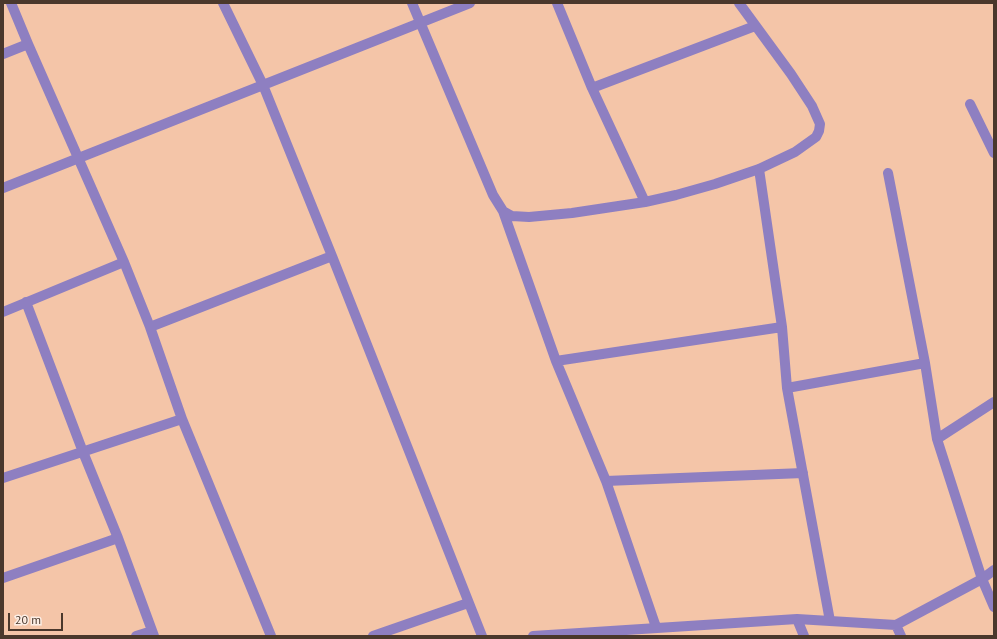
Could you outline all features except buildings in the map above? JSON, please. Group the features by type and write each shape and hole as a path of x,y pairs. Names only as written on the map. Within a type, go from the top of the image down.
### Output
{"street":[{"path":"11,3 124,262 150,327 182,419 271,636"},
{"path":"223,3 263,86 332,256 482,636"},
{"path":"412,3 493,195 503,211 556,361 606,481 656,627"},
{"path":"3,188 470,3"},
{"path":"557,3 592,88 645,202"},
{"path":"503,211 512,216 530,217 572,213 645,202 715,184 759,169 805,147 816,137 819,131 820,124 812,106 791,74 739,3"},
{"path":"592,88 755,26"},
{"path":"3,54 28,44"},
{"path":"970,104 994,153"},
{"path":"759,169 782,328 787,388 830,621"},
{"path":"888,173 925,363 937,439 982,579 994,607"},
{"path":"150,327 332,256"},
{"path":"3,312 124,262"},
{"path":"26,302 83,452 118,538 153,634 136,636"},
{"path":"556,361 782,328"},
{"path":"787,388 925,363"},
{"path":"937,439 994,402"},
{"path":"3,478 182,419"},
{"path":"606,481 803,473"},
{"path":"3,578 118,538"},
{"path":"532,636 797,619 896,625 982,579 994,570"},
{"path":"373,636 468,603"},
{"path":"797,619 804,636"},
{"path":"896,625 901,636"}]}
